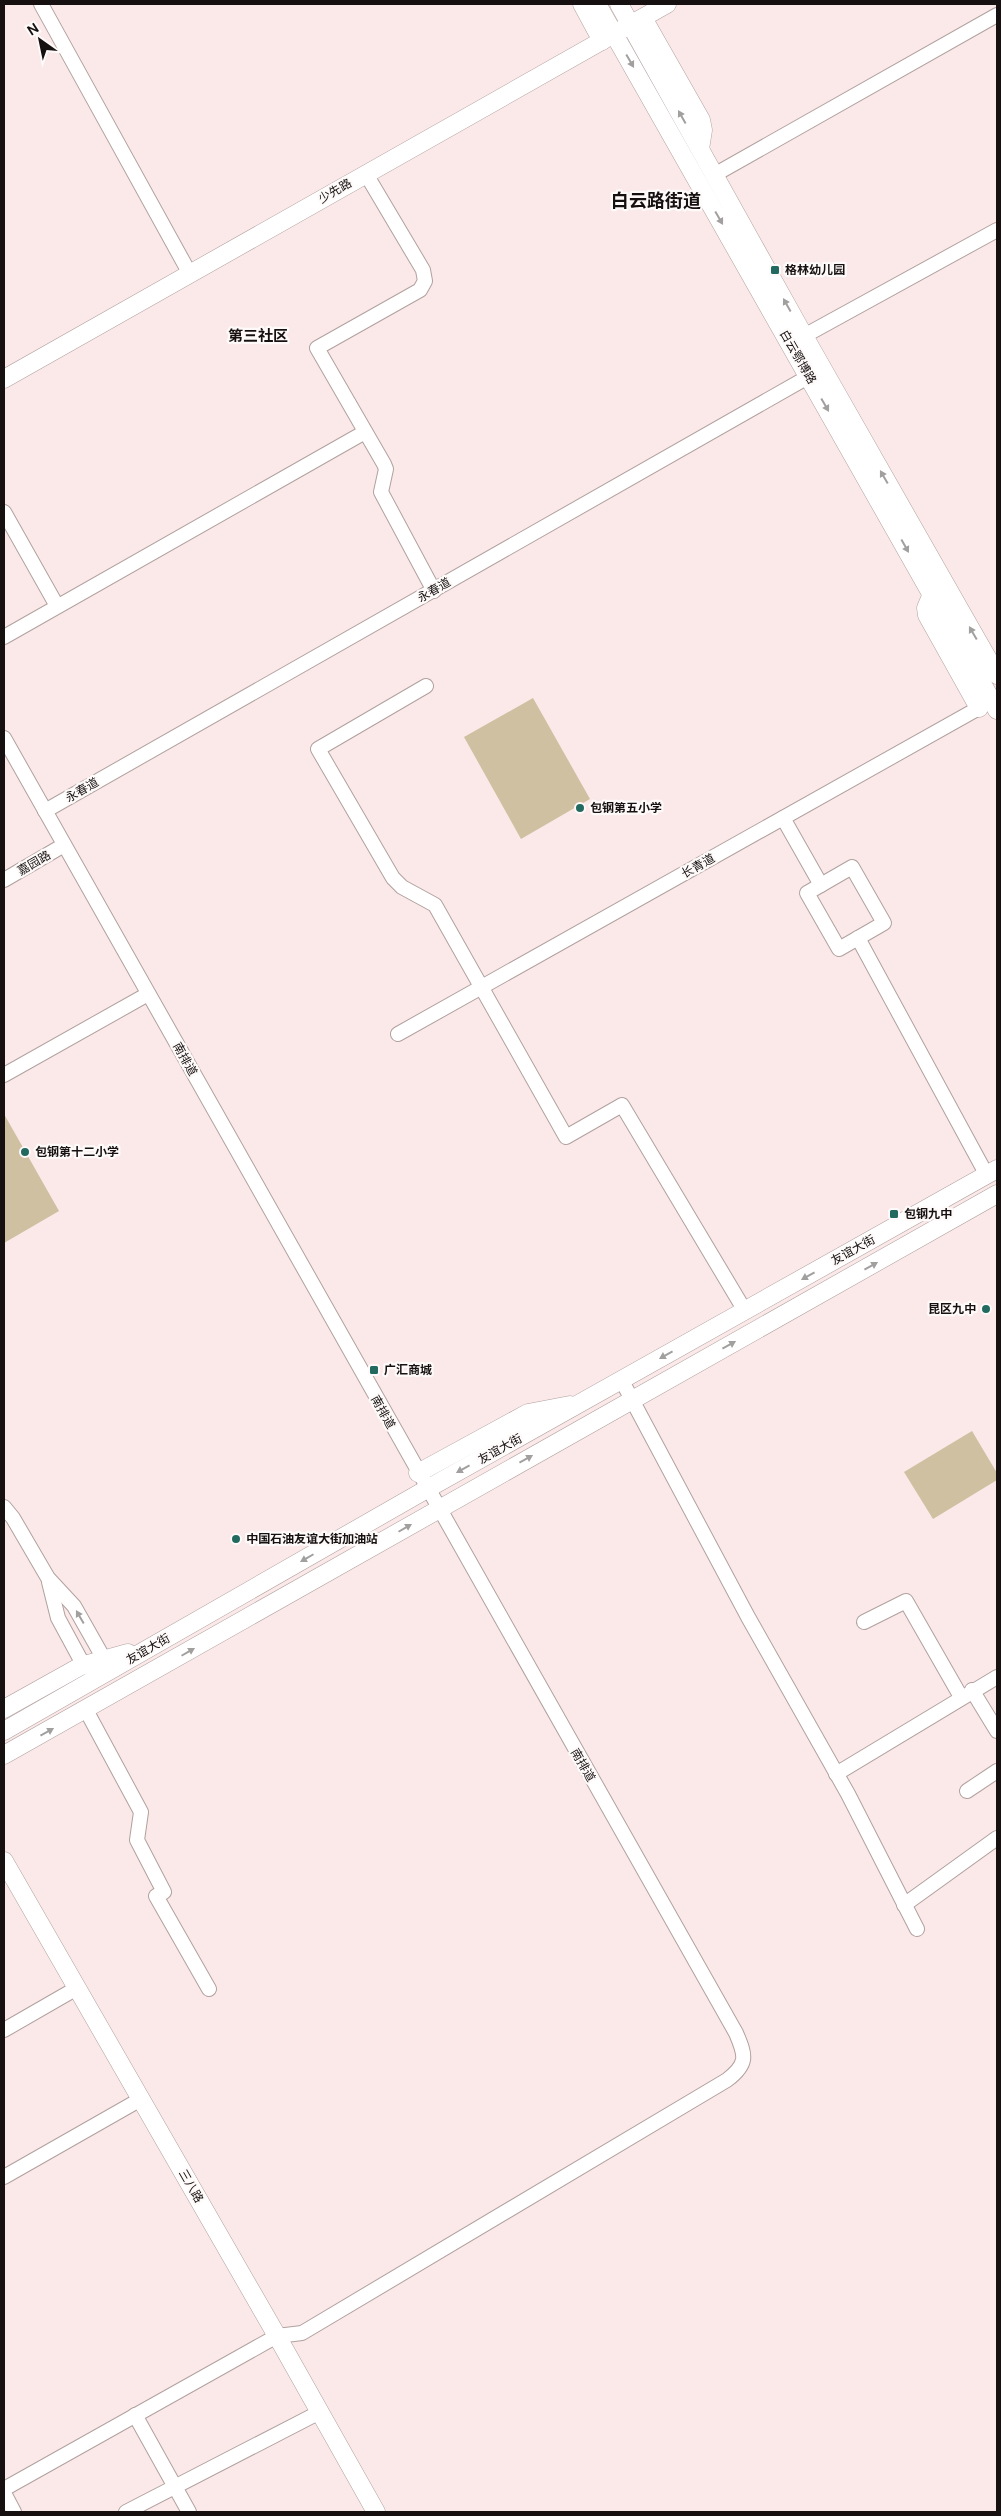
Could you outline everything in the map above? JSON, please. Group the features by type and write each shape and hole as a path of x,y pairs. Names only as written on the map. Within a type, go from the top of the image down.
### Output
{"main road":[{"path":"582,4 608,37"},
{"name":"白云鄂博路","path":"597,4 608,37 816,373 997,675"},
{"path":"619,4 637,21"},
{"name":"少先路","path":"4,379 667,4"},
{"name":"白云鄂博路","path":"637,21 700,120 704,130 700,149 804,336 816,373 932,594 926,608 927,615 991,704"},
{"name":"友谊大街","path":"4,1731 427,1489 972,1183 991,1169 997,1155"},
{"name":"友谊大街","path":"4,1755 997,1194"},
{"path":"418,1473 528,1413 585,1402"},
{"path":"4,1709 84,1666 104,1659 148,1649"},
{"name":"三八路","path":"4,1861 376,2512"}],"street":[{"path":"41,4 190,274"},
{"path":"714,175 997,15"},
{"path":"366,174 423,270 425,281 420,290 317,348 386,469 381,486 384,500 434,591"},
{"path":"804,336 997,230"},
{"name":"永春道","path":"45,811 816,373"},
{"path":"4,637 365,432"},
{"path":"4,512 57,606"},
{"path":"426,686 318,749 393,878 402,887 435,905 566,1137 622,1105 745,1311"},
{"name":"长青道","path":"398,1034 783,818 991,704"},
{"name":"南排道","path":"4,738 438,1509 736,2033 744,2051 744,2063 727,2080 302,2333 277,2336"},
{"path":"783,818 821,885"},
{"name":"嘉园路","path":"4,880 64,845"},
{"path":"852,867 884,923 858,938 839,949 807,893 852,867"},
{"path":"858,938 991,1169"},
{"path":"4,1075 148,994"},
{"path":"622,1381 748,1618 836,1774 917,1929"},
{"path":"4,1507 14,1518 48,1578 74,1606 104,1659"},
{"path":"48,1578 58,1618 84,1666"},
{"path":"864,1622 906,1601 967,1694 997,1731"},
{"path":"836,1774 997,1677"},
{"path":"86,1710 141,1812 137,1840 164,1892 156,1896 209,1989"},
{"path":"966,1791 997,1771"},
{"path":"904,1904 997,1838"},
{"path":"4,2030 77,1988"},
{"path":"4,2177 141,2099"},
{"path":"4,2488 277,2336"},
{"path":"126,2512 320,2412"},
{"path":"135,2415 188,2512"},
{"path":"4,2494 14,2512"}],"shaded area":[{"path":"533,698 590,799 521,839 464,737"},
{"path":"4,1114 59,1211 4,1243"},
{"path":"972,1431 997,1473 997,1480 933,1519 904,1472"}],"place":[{"name":"格林幼儿园","path":"775,270"},
{"name":"包钢第五小学","path":"580,808"},
{"name":"包钢第十二小学","path":"25,1152"},
{"name":"包钢九中","path":"894,1214"},
{"name":"昆区九中","path":"986,1309"},
{"name":"广汇商城","path":"374,1370"},
{"name":"中国石油友谊大街加油站","path":"236,1539"}],"district":[{"name":"白云路街道","path":"656,201"},
{"name":"第三社区","path":"258,336"}]}
